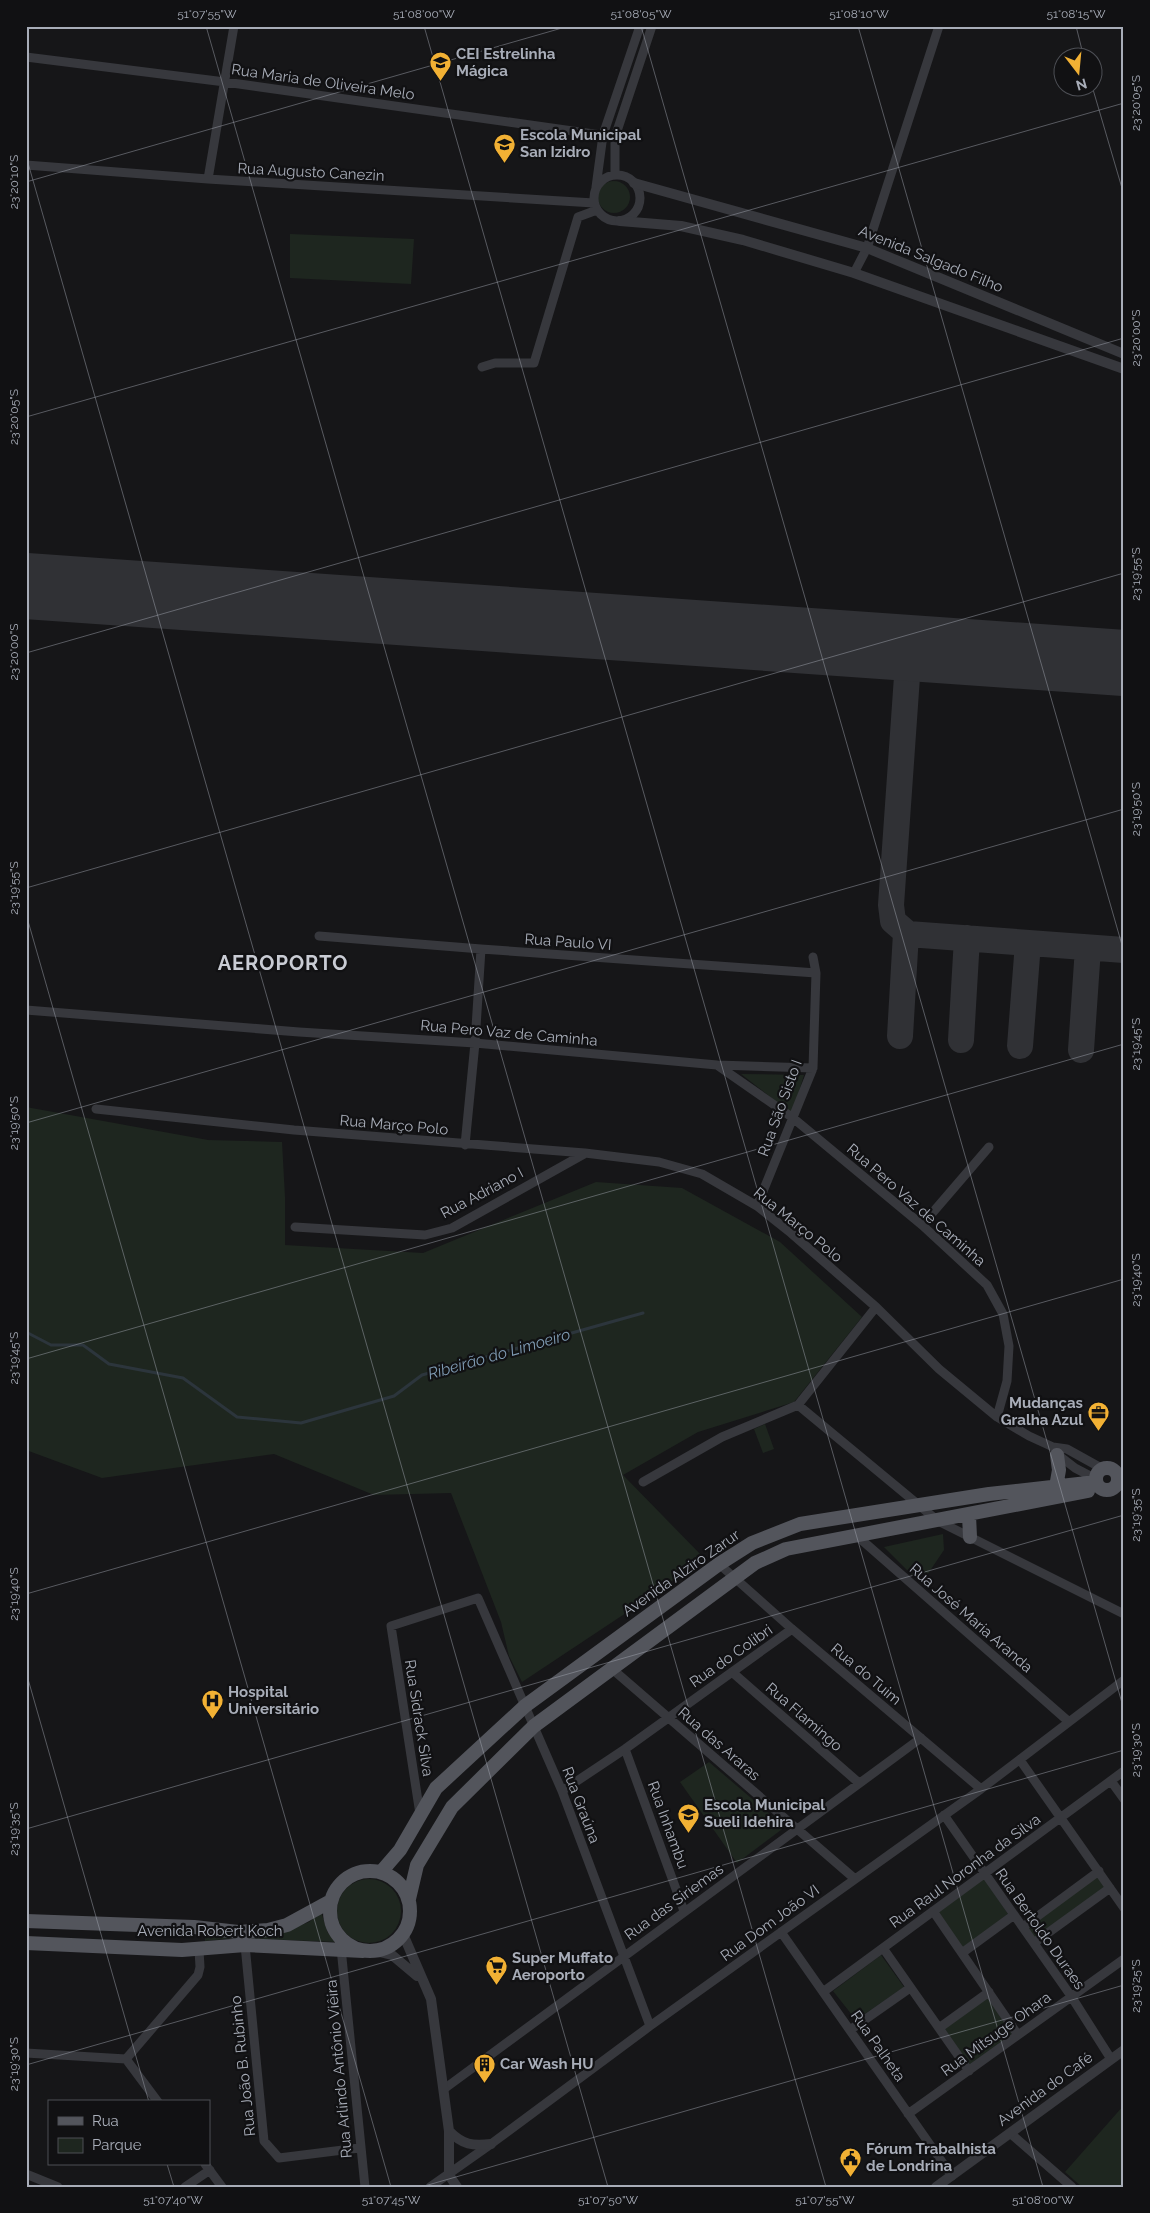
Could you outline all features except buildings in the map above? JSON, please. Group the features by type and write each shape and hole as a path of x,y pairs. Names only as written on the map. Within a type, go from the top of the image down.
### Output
{"main road":[{"path":"1055,1451 1059,1470 1056,1487"},
{"path":"1101,1477 1124,1461"},
{"path":"409,1899 403,1887 393,1878 381,1872 368,1871 350,1876 336,1889 331,1901 329,1914 336,1932 350,1946 369,1951 386,1948 395,1942 403,1934 408,1923 409,1899 417,1865 452,1806 534,1726 755,1563 786,1549 969,1515 1117,1473 1121,1484"},
{"name":"Avenida Alziro Zarur","path":"381,1872 400,1850 436,1788 525,1706 719,1564 752,1543 800,1524 989,1494 1056,1487 1101,1477"},
{"path":"969,1515 970,1537"},
{"name":"Avenida Robert Koch","path":"26,1921 238,1932 268,1930 300,1920 331,1901"},
{"path":"189,1928 199,1950"},
{"path":"182,1950 189,1928"},
{"name":"Avenida Robert Koch","path":"26,1943 182,1950 245,1945 341,1948 369,1951"}],"street":[{"path":"208,180 234,26"},
{"path":"640,26 603,135 595,206 606,219 681,226 744,240 854,273 1124,369"},
{"path":"615,175 614,146 616,137 652,26"},
{"path":"854,273 867,248 939,26"},
{"name":"Rua Maria de Oliveira Melo","path":"26,57 225,82 616,137"},
{"name":"Rua Augusto Canezin","path":"26,165 208,180 595,206"},
{"path":"596,187 601,181 615,175 629,179 634,183 640,196 639,204 632,215 620,221"},
{"name":"Avenida Salgado Filho","path":"634,183 867,248 1124,354"},
{"path":"482,367 496,363 534,363 578,217 595,206"},
{"name":"Rua Paulo VI","path":"319,936 816,973"},
{"path":"465,1144 475,1043 481,949"},
{"name":"Rua São Sisto I","path":"757,1206 813,1068 816,973 813,957"},
{"name":"Rua Pero Vaz de Caminha","path":"26,1010 299,1032 475,1043 717,1065 813,1068"},
{"name":"Rua Pero Vaz de Caminha","path":"717,1065 793,1118 922,1225 988,1285 1003,1314 1009,1346 1007,1381 997,1417"},
{"name":"Rua Março Polo","path":"96,1109 294,1130 585,1153 660,1162 702,1174 757,1206 876,1308 939,1369 997,1417 1055,1451 1067,1450 1101,1477"},
{"path":"922,1225 989,1147"},
{"name":"Rua Adriano I","path":"295,1227 425,1235 452,1228 585,1153"},
{"path":"642,1482 722,1437 798,1405 876,1308"},
{"path":"798,1405 938,1521 1124,1614"},
{"name":"Rua José Maria Aranda","path":"856,1535 1068,1721"},
{"name":"Rua do Tuim","path":"719,1564 736,1577 792,1630 981,1789"},
{"name":"Rua Graúna","path":"391,1626 478,1598 562,1791 650,2026"},
{"name":"Rua Sidrack Silva","path":"391,1626 420,1814"},
{"name":"Rua do Colibri","path":"562,1791 625,1749 667,1717 792,1630"},
{"name":"Rua das Araras","path":"611,1668 855,1879"},
{"name":"Rua Flamingo","path":"732,1672 859,1783"},
{"name":"Rua Dom João VI","path":"430,2187 449,2175 650,2026 981,1789 1124,1680"},
{"name":"Rua das Siriemas","path":"444,2089 921,1738"},
{"name":"Rua Inhambu","path":"625,1749 684,1911"},
{"path":"1020,1760 1062,1817 1110,1888 1120,1895 1124,1908"},
{"name":"Rua Raul Noronha da Silva","path":"823,1992 1124,1771"},
{"path":"1111,1781 1124,1799"},
{"name":"Rua Bertoldo Duraes","path":"944,1815 1072,1996 1111,2059"},
{"path":"1023,1927 1098,1871"},
{"path":"1034,1943 1110,1888"},
{"path":"934,1911 1018,2035"},
{"path":"962,1953 1014,1915"},
{"name":"Rua Palheta","path":"781,1932 952,2176"},
{"name":"Avenida Robert Koch","path":"403,1934 431,1999 449,2131 449,2175"},
{"name":"Rua João B. Rubinho","path":"245,1945 264,2141 279,2158 359,2148"},
{"name":"Rua Arlíndo Antônio Viêira","path":"341,1948 364,2187"},
{"path":"882,1948 968,2070"},
{"path":"126,2059 198,1975 200,1967 199,1950"},
{"name":"Avenida Robert Koch","path":"369,1951 392,1955 408,1966 425,1984"},
{"name":"Rua Mitsuge Ohara","path":"908,2114 1124,1959"},
{"path":"850,2030 910,1988"},
{"path":"938,2028 989,1992"},
{"name":"Avenida do Café","path":"936,2187 1124,2050"},
{"path":"26,2054 126,2059"},
{"path":"126,2059 157,2100"},
{"path":"449,2131 465,2144 474,2146 491,2144"},
{"path":"1010,2133 1072,2187"},
{"path":"185,2187 207,2167 222,2187"},
{"path":"26,2174 58,2187"},
{"path":"449,2175 457,2187"}],"green space":[{"path":"614,181 620,182 625,186 629,191 629,203 625,208 620,212 614,213 608,212 603,208 599,203 598,197 599,191 603,186 608,182"},
{"path":"290,234 414,239 411,284 290,278"},
{"path":"741,1074 804,1075 792,1114"},
{"path":"26,1107 208,1140 282,1142 285,1245 423,1253 596,1182 682,1188 780,1242 862,1317 794,1402 698,1432 623,1475 704,1558 641,1603 522,1682 509,1656 501,1622 451,1493 374,1495 274,1454 102,1478 26,1450"},
{"path":"765,1424 774,1449 763,1453 754,1429"},
{"path":"943,1534 944,1550 921,1584 884,1547"},
{"path":"709,1762 785,1827 737,1863 680,1782"},
{"path":"1098,1876 1105,1887 1035,1938 1027,1928"},
{"path":"984,1878 1008,1914 963,1948 938,1912"},
{"path":"369,1879 387,1884 392,1888 396,1893 401,1911 396,1929 392,1934 387,1938 369,1943 351,1938 346,1934 342,1929 337,1911 342,1893 346,1888 351,1884"},
{"path":"321,1912 328,1933 336,1942 234,1938 205,1941 205,1934 286,1931 309,1922"},
{"path":"881,1955 904,1987 856,2020 833,1991"},
{"path":"988,1997 1012,2034 969,2065 944,2028"},
{"path":"1124,2105 1124,2187 1082,2187 1065,2172"}],"waterway":[{"name":"Ribeirão do Limoeiro","path":"26,1332 51,1345 83,1345 109,1364 183,1378 237,1417 301,1423 394,1396 422,1375 643,1313"}],"taxiway":[{"path":"909,648 891,905 893,921 908,934 1124,950"},
{"path":"900,1036 906,933"},
{"path":"961,1040 967,938"},
{"path":"1020,1046 1028,943"},
{"path":"1081,1050 1088,948"}],"runway":[{"path":"26,586 1124,663"}],"place":[{"name":"CEI Estrelinha Mágica","path":"440,82"},
{"name":"Escola Municipal San Izidro","path":"504,163"},
{"name":"Mudanças Gralha Azul","path":"1099,1431"},
{"name":"Hospital Universitário","path":"212,1720"},
{"name":"Escola Municipal Sueli Idehira","path":"688,1833"},
{"name":"Super Muffato Aeroporto","path":"496,1986"},
{"name":"Car Wash HU","path":"484,2083"},
{"name":"Fórum Trabalhista de Londrina","path":"850,2177"}],"district":[{"name":"AEROPORTO","path":"283,963"}]}
